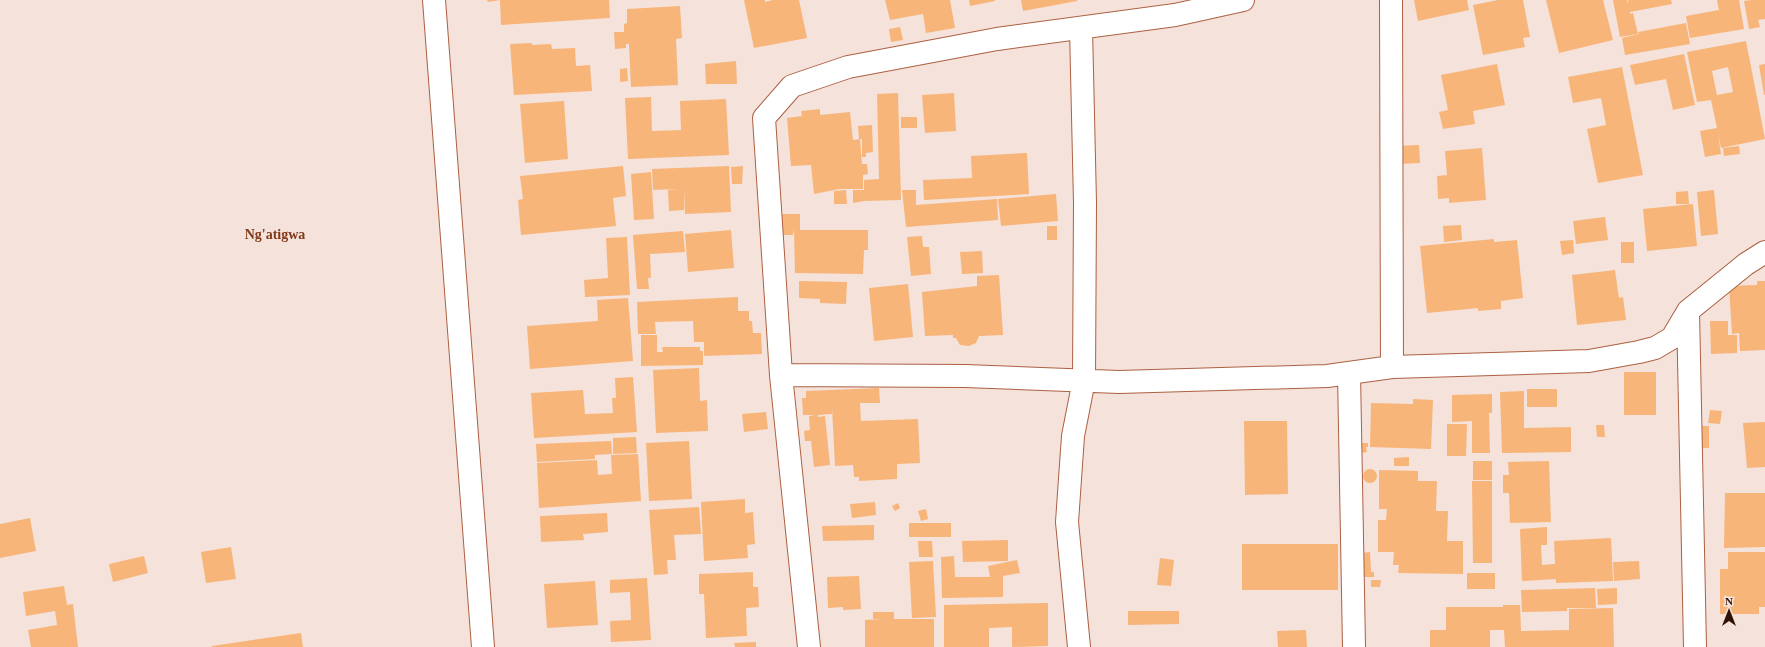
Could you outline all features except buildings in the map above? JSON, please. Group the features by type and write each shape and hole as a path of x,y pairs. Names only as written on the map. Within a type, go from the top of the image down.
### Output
{"street":[{"path":"434,0 483,647"},
{"path":"809,647 781,375 764,118 792,86 848,67 997,39 1081,28 1174,8 1243,0"},
{"path":"1391,0 1392,367"},
{"path":"1079,647 1067,522 1073,436 1084,380 1085,203 1081,28"},
{"path":"781,375 965,376 1143,381 1326,376 1392,367 1589,361 1655,348 1672,338 1688,311 1746,264 1765,252"},
{"path":"1688,311 1695,647"},
{"path":"1349,373 1354,647"}],"district":[{"name":"Ng'atigwa","path":"275,234"}]}
